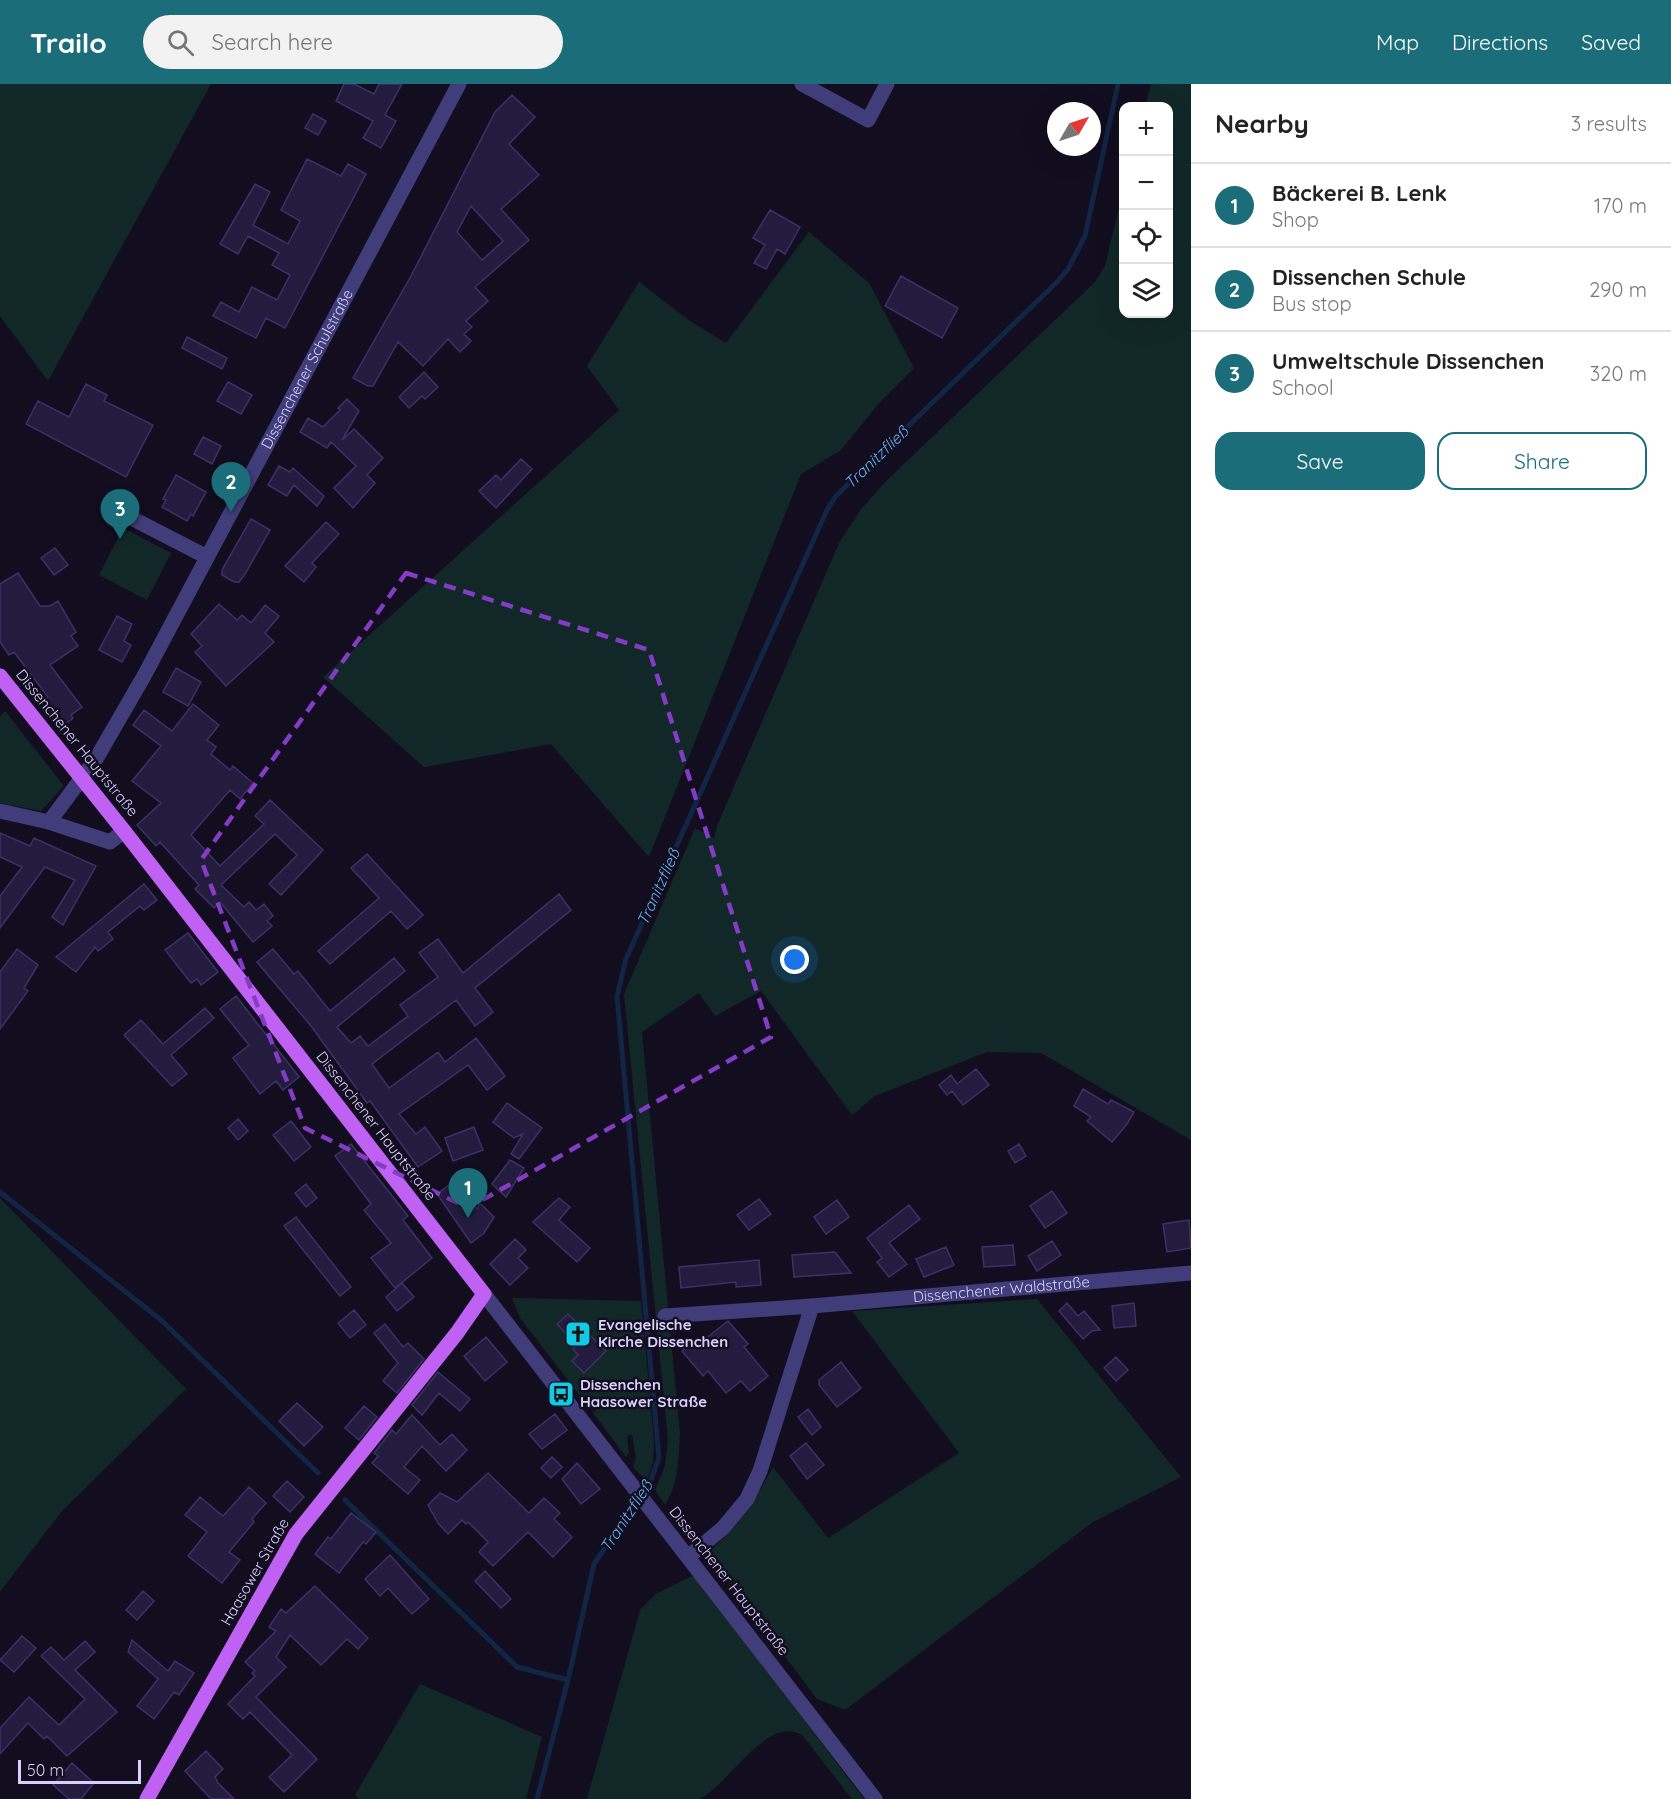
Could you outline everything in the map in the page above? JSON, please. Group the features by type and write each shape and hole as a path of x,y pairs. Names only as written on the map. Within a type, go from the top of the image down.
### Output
{"main road":[{"name":"Dissenchener Hauptstraße","path":"0,676 124,831 484,1294"},
{"name":"Haasower Straße","path":"147,1799 296,1534 456,1333 484,1294"}],"street":[{"name":"Dissenchener Schulstraße","path":"50,822 82,779 144,676 459,84"},
{"path":"802,84 868,120 887,84"},
{"path":"116,510 207,557"},
{"path":"0,811 50,822 111,842 124,831"},
{"name":"Dissenchener Waldstraße","path":"664,1316 812,1306 1191,1273"},
{"name":"Dissenchener Hauptstraße","path":"484,1294 875,1799"},
{"path":"688,1557 723,1528 747,1499 760,1471 812,1306"}],"highlighted area":[{"path":"406,573 649,650 771,1037 468,1208 305,1128 201,860"}],"green space":[{"path":"0,84 211,84 48,381 0,316"},
{"path":"1151,84 1191,84 1191,1140 1041,1053 987,1052 875,1096 852,1115 761,991 715,1016 699,993 642,1032 680,1434 675,1480 665,1505 655,1490 665,1466 668,1440 624,994 695,828 714,838 717,826 839,543 861,509 886,481 1095,282 1105,266 1119,208 1119,318 1173,318 1173,102 1146,102"},
{"path":"809,232 869,283 914,368 880,402 841,450 801,474 649,857 551,744 424,767 323,677 619,410 587,366 639,282 690,321 726,343"},
{"path":"123,528 171,553 147,600 99,575"},
{"path":"5,711 64,786 41,811 0,803 0,717"},
{"path":"0,1198 186,1389 62,1511 0,1592"},
{"path":"512,1298 641,1301 654,1441 653,1462 647,1481 633,1467 636,1458 632,1434 627,1437 629,1452 626,1457 593,1413 596,1410 592,1404 588,1406 520,1318"},
{"path":"1037,1299 1181,1477 1093,1522 845,1710 817,1699 707,1553 744,1514 773,1467 828,1538 959,1453 852,1311"},
{"path":"694,1575 864,1799 852,1799 803,1736 790,1731 776,1734 762,1742 723,1781 699,1799 587,1799 640,1610 656,1594"},
{"path":"420,1684 542,1737 526,1799 359,1799 355,1795"}],"building":[{"path":"344,84 354,84 374,94 379,84 402,84 385,115 396,121 381,148 363,138 373,121 336,101"},
{"path":"512,95 535,117 509,144 539,175 501,209 529,240 475,287 488,301 466,321 472,327 464,334 471,341 460,352 448,339 423,366 398,342 373,386 368,386 353,378 411,276 495,112","holes":["471,206 503,241 482,260 457,232"]},
{"path":"313,114 326,121 318,135 305,128"},
{"path":"307,159 341,176 348,164 366,174 285,328 266,318 256,338 213,316 221,302 239,312 252,287 277,300 290,275 272,265 279,253 248,236 238,254 220,244 255,184 270,192 253,225 288,244 300,221 281,210"},
{"path":"770,210 800,227 785,254 777,249 766,269 754,263 765,245 753,238"},
{"path":"901,276 958,308 942,338 885,306"},
{"path":"187,337 227,358 222,369 182,348"},
{"path":"424,372 438,387 425,399 422,396 409,408 399,397"},
{"path":"228,382 252,395 241,414 217,401"},
{"path":"86,384 107,395 104,401 153,425 126,477 26,424 38,401 69,417"},
{"path":"347,399 359,411 342,440 354,429 383,458 367,475 375,483 353,508 334,488 356,466 331,442 327,448 300,432 308,418 323,427 340,410 338,408"},
{"path":"203,437 221,446 212,464 194,454"},
{"path":"521,459 532,469 496,508 479,491 496,475 501,480"},
{"path":"279,466 290,472 293,468 324,496 317,506 294,485 287,496 268,485"},
{"path":"176,475 206,492 193,516 191,514 187,521 162,507 166,500 163,499"},
{"path":"251,519 270,530 245,574 239,582 234,582 222,575 222,570"},
{"path":"326,522 339,534 312,563 316,567 304,582 285,566"},
{"path":"55,548 68,565 54,575 41,558"},
{"path":"18,573 40,606 50,606 58,601 76,632 71,636 78,646 50,665 82,707 71,715 73,718 62,727 43,701 48,697 14,652 9,655 0,642 0,584"},
{"path":"219,604 237,620 242,615 251,623 265,605 279,616 265,633 274,642 226,686 195,652 202,646 191,634"},
{"path":"117,616 132,624 124,641 131,645 122,662 99,650"},
{"path":"176,668 201,682 188,706 163,692"},
{"path":"193,704 219,725 207,740 216,747 211,754 230,770 233,766 253,783 240,799 230,790 191,835 220,866 264,824 255,816 270,800 323,850 281,895 269,884 297,855 275,834 221,885 244,907 249,902 256,910 264,904 273,916 267,921 272,926 253,942 220,902 214,908 195,889 199,885 160,842 156,846 137,825 161,803 132,781 161,746 133,725 144,710 172,731"},
{"path":"0,833 30,846 34,838 96,866 63,925 52,917 75,880 45,867 0,928 0,896 22,867 0,857"},
{"path":"367,854 423,915 407,929 391,911 330,964 318,951 379,898 351,868"},
{"path":"144,884 157,900 144,910 140,906 108,932 113,939 98,951 95,947 76,972 56,957"},
{"path":"559,894 571,910 475,988 493,1012 475,1026 456,1000 372,1064 389,1088 438,1052 445,1062 476,1038 505,1076 487,1090 468,1065 399,1114 416,1134 425,1127 442,1151 418,1167 370,1101 367,1103 311,1026 257,962 273,949 294,974 298,971 330,1011 394,958 405,971 337,1027 351,1043 360,1036 368,1046 408,1016 400,1005 438,977 419,953 438,939 463,973"},
{"path":"188,933 218,972 201,985 197,979 191,983 165,950"},
{"path":"17,949 38,965 24,988 28,991 0,1029 0,972"},
{"path":"236,996 299,1077 283,1090 276,1081 260,1094 233,1058 249,1045 220,1009"},
{"path":"205,1008 214,1018 171,1055 187,1074 172,1086 124,1035 141,1020 163,1044"},
{"path":"976,1069 989,1085 963,1105 952,1091 947,1095 939,1085 951,1075 957,1084"},
{"path":"1083,1089 1108,1104 1111,1100 1134,1112 1112,1142 1087,1121 1091,1117 1074,1106"},
{"path":"507,1103 542,1128 519,1159 511,1154 523,1134 514,1138 493,1122"},
{"path":"238,1119 248,1131 238,1140 228,1128"},
{"path":"291,1121 311,1147 294,1161 273,1135"},
{"path":"474,1127 483,1150 453,1161 445,1138"},
{"path":"351,1144 408,1216 403,1220 432,1258 395,1288 371,1258 391,1243 364,1210 371,1204 335,1156"},
{"path":"1019,1144 1026,1156 1015,1163 1008,1151"},
{"path":"510,1160 524,1168 506,1197 492,1184"},
{"path":"456,1180 477,1209 480,1203 494,1217 484,1233 471,1243 437,1194"},
{"path":"306,1184 317,1198 306,1207 295,1193"},
{"path":"1052,1191 1067,1213 1045,1228 1030,1206"},
{"path":"559,1198 570,1207 559,1220 590,1248 577,1262 533,1222"},
{"path":"759,1199 771,1214 749,1230 737,1215"},
{"path":"837,1200 849,1217 826,1234 814,1217"},
{"path":"909,1205 920,1219 889,1243 907,1264 889,1277 877,1262 882,1258 867,1238"},
{"path":"296,1217 351,1287 340,1296 284,1226"},
{"path":"1189,1220 1191,1248 1167,1252 1163,1224"},
{"path":"515,1239 526,1250 518,1258 528,1268 510,1285 490,1264"},
{"path":"1052,1241 1061,1255 1037,1271 1028,1256"},
{"path":"1013,1245 1015,1265 984,1267 982,1247"},
{"path":"946,1247 954,1265 924,1277 916,1259"},
{"path":"835,1252 851,1273 794,1277 792,1255"},
{"path":"759,1260 761,1285 736,1287 736,1282 681,1288 679,1267"},
{"path":"402,1283 414,1297 397,1311 386,1297"},
{"path":"1067,1303 1078,1316 1084,1311 1100,1330 1092,1331 1083,1339 1059,1311"},
{"path":"1134,1303 1136,1326 1114,1328 1112,1306"},
{"path":"354,1310 366,1325 350,1338 338,1323"},
{"name":"Evangelische Kirche Dissenchen","path":"568,1314 606,1351 584,1373 572,1361 578,1355 573,1349 577,1345 557,1324"},
{"path":"728,1321 748,1344 744,1347 768,1376 750,1391 741,1381 726,1393 708,1371 703,1376 682,1351 697,1339 700,1343"},
{"path":"385,1324 403,1347 408,1343 424,1359 397,1393 383,1381 398,1363 374,1333"},
{"path":"486,1337 507,1362 485,1381 464,1356"},
{"path":"1116,1357 1128,1370 1116,1381 1104,1368"},
{"path":"841,1362 861,1388 837,1407 819,1385 819,1380"},
{"path":"438,1372 470,1399 460,1411 439,1393 422,1415 412,1405"},
{"path":"297,1403 323,1427 304,1446 279,1421"},
{"path":"364,1406 377,1417 359,1440 345,1428"},
{"path":"808,1409 821,1427 812,1435 798,1417"},
{"path":"555,1414 567,1430 542,1449 529,1434"},
{"path":"412,1415 440,1445 452,1434 467,1450 446,1471 422,1446 404,1467 420,1480 408,1494 372,1463 378,1456 374,1453 392,1430 396,1434"},
{"path":"806,1443 824,1465 807,1479 790,1456"},
{"path":"552,1457 562,1467 551,1478 541,1468"},
{"path":"577,1463 600,1489 581,1504 562,1479"},
{"path":"488,1473 529,1513 544,1498 560,1513 554,1519 572,1537 553,1557 528,1532 493,1566 479,1552 488,1542 468,1522 466,1524 462,1520 448,1534 438,1523 428,1505 440,1493 457,1502"},
{"path":"287,1481 304,1497 290,1512 273,1496"},
{"path":"249,1487 266,1503 252,1519 254,1522 229,1552 240,1560 222,1583 188,1556 207,1532 185,1515 200,1497 223,1516"},
{"path":"351,1513 376,1532 366,1544 363,1542 339,1573 315,1554 328,1537 331,1539"},
{"path":"390,1555 429,1599 412,1614 388,1588 380,1596 365,1579"},
{"path":"485,1571 511,1599 501,1608 475,1581"},
{"path":"315,1586 368,1638 358,1649 347,1639 321,1665 290,1635 276,1657 286,1667 256,1697 317,1759 284,1792 269,1777 292,1755 250,1712 243,1719 228,1704 255,1676 252,1673 255,1671 245,1662 276,1631 269,1627 281,1609 286,1613"},
{"path":"143,1591 154,1601 137,1620 126,1610"},
{"path":"22,1636 36,1648 14,1672 0,1660"},
{"path":"132,1640 168,1671 175,1661 194,1673 179,1695 174,1692 154,1719 137,1706 158,1679 128,1652"},
{"path":"85,1641 95,1652 75,1670 117,1712 67,1756 47,1736 44,1739 28,1723 0,1754 0,1728 29,1697 59,1725 85,1699 41,1656 51,1647 64,1660"},
{"path":"206,1751 223,1769 215,1777 218,1783 234,1799 211,1799 185,1771"},
{"path":"72,1763 94,1783 81,1799 69,1799 53,1785"}],"waterway":[{"name":"Tranitzfließ","path":"537,1799 568,1680 594,1564 650,1482 659,1458 617,996 626,959 827,510 836,496 1068,269 1085,236 1118,84"},
{"path":"0,1192 161,1320 318,1473"},
{"path":"345,1500 517,1667 568,1680"}],"place":[{"name":"Dissenchen Schule","path":"231,512"},
{"name":"Umweltschule Dissenchen","path":"120,539"},
{"name":"Bäckerei B. Lenk","path":"468,1218"},
{"name":"Evangelische Kirche Dissenchen","path":"578,1334"},
{"name":"Dissenchen Haasower Straße","path":"561,1394"}]}
